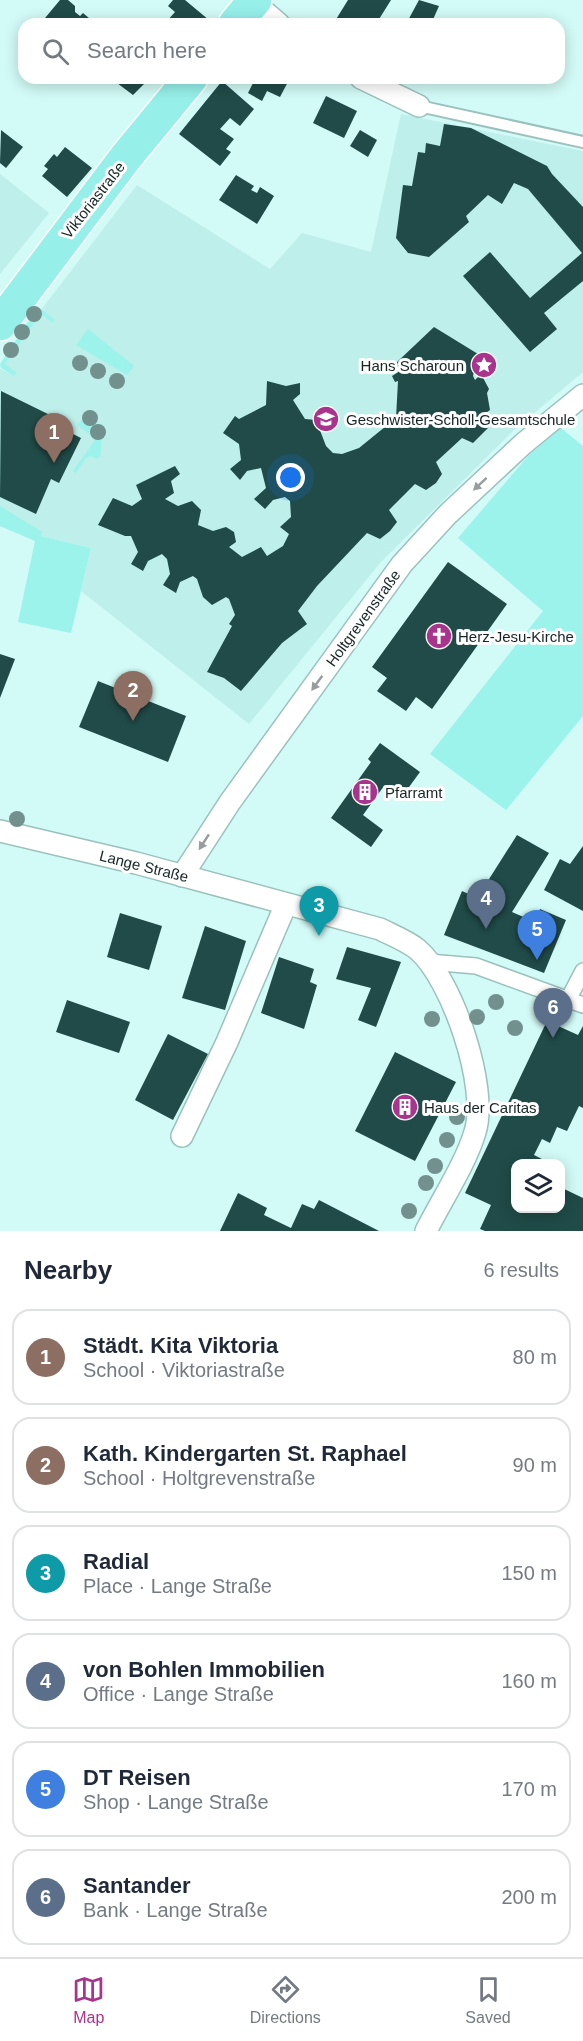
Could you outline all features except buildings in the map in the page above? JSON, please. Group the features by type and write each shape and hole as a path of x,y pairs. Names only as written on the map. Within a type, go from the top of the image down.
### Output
{"main road":[{"name":"Viktoriastraße","path":"0,324 119,166 186,84"}],"street":[{"path":"249,6 269,18"},
{"path":"373,84 419,106"},
{"name":"Holtgrevenstraße","path":"182,876 230,802 402,564 448,514 481,483 523,444 583,395"},
{"name":"Lange Straße","path":"0,831 182,876 380,929 417,949 429,962"},
{"path":"182,1136 227,1042 286,904"},
{"path":"429,962 476,966 576,1001 583,970"},
{"path":"429,962 451,1003 466,1040 480,1109 475,1133 430,1230"}],"lane":[{"path":"419,106 583,142"}],"shaded area":[{"name":"Geschwister-Scholl-Gesamtschule","path":"401,114 583,151 583,372 514,430 380,563 249,724 81,591 91,548 0,526 0,369 16,374 5,364 41,314 53,322 54,319 41,310 137,185 270,269 302,233 371,252"},
{"path":"0,174 49,213 0,274"},
{"path":"38,307 54,319 53,323 41,314 5,364 17,373 14,376 1,368 0,364"},
{"path":"88,329 134,366 127,375 76,345"},
{"path":"87,415 93,417 101,432 100,457 86,458 76,473 73,471 96,439 77,425"},
{"path":"561,428 583,446 583,716 506,810 430,754 543,611 458,538 529,455"},
{"path":"0,506 42,532 41,536 91,548 71,633 18,622 35,541 0,526"}],"place":[{"name":"Hans Scharoun","path":"484,365"},
{"name":"Geschwister-Scholl-Gesamtschule","path":"326,419"},
{"name":"Städt. Kita Viktoria","path":"54,463"},
{"name":"Herz-Jesu-Kirche","path":"439,636"},
{"name":"Kath. Kindergarten St. Raphael","path":"133,721"},
{"name":"Pfarramt","path":"365,792"},
{"name":"von Bohlen Immobilien","path":"486,929"},
{"name":"Radial","path":"319,936"},
{"name":"DT Reisen","path":"537,960"},
{"name":"Santander","path":"553,1038"},
{"name":"Haus der Caritas","path":"405,1107"}]}
